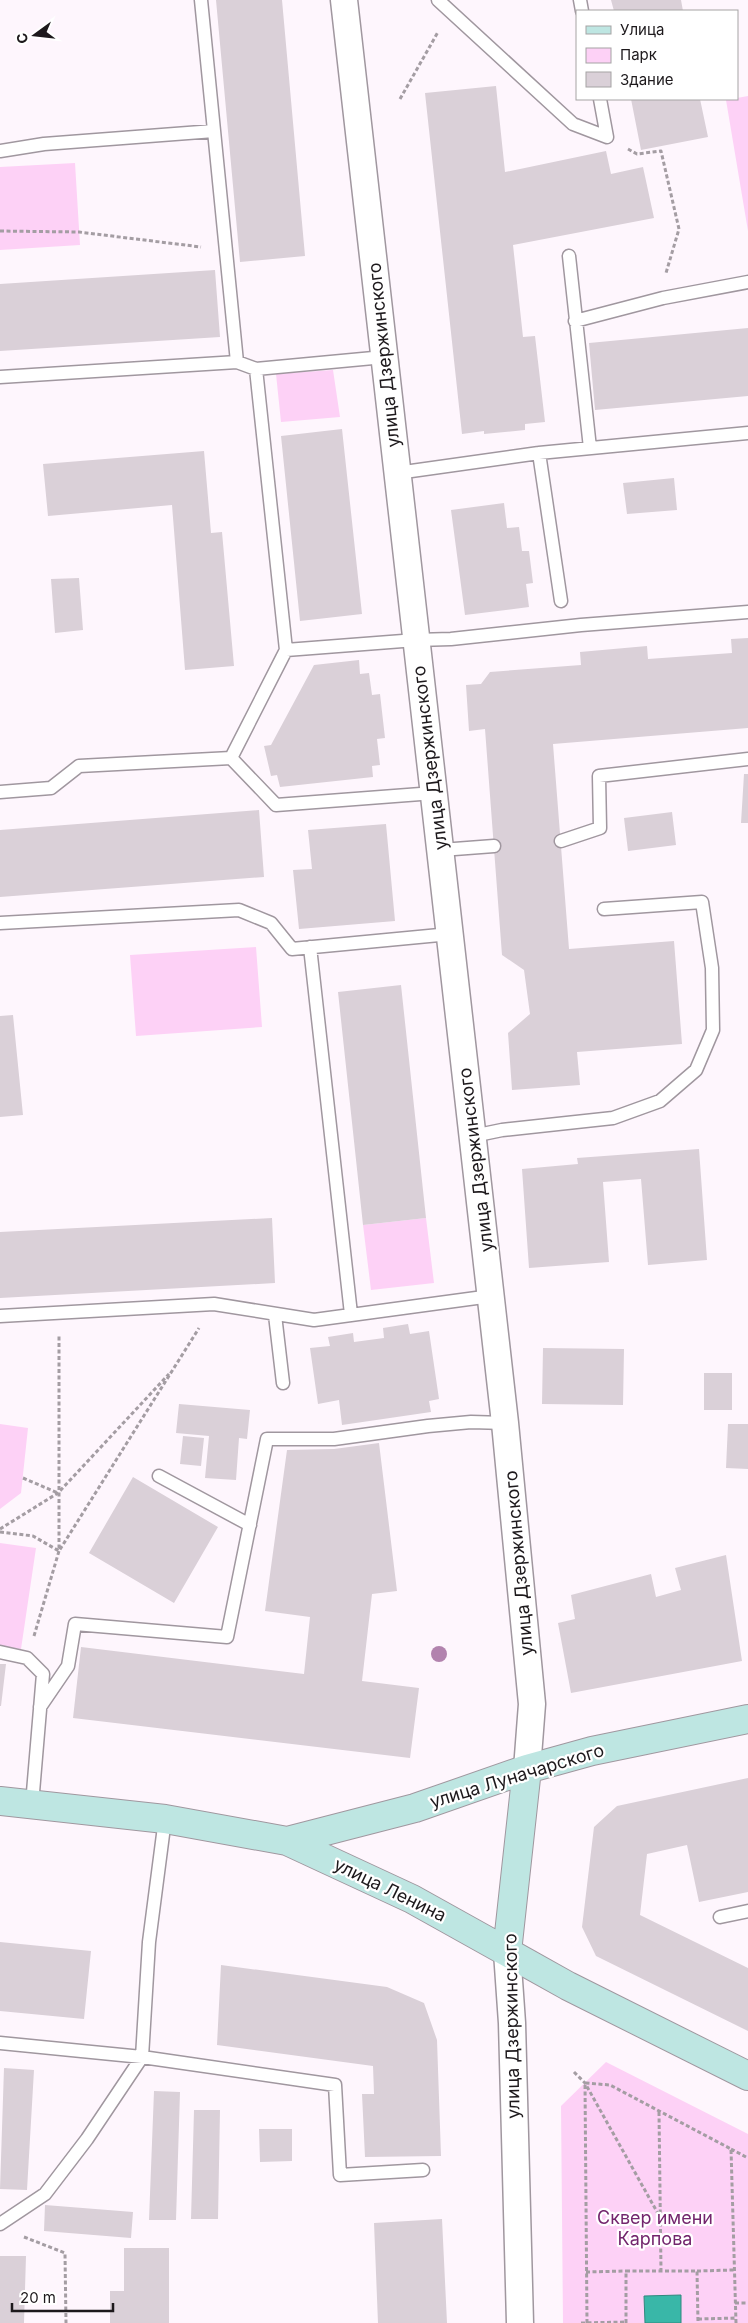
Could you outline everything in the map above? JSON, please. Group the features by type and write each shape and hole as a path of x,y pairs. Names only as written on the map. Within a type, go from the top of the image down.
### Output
{"main road":[{"name":"улица Луначарского","path":"287,1841 415,1808 527,1769 592,1751 748,1718"},
{"name":"улица Дзержинского","path":"507,1952 527,1769"},
{"name":"улица Ленина","path":"0,1801 166,1819 287,1841 412,1899 568,1986 748,2076"}],"street":[{"name":"улица Дзержинского","path":"344,0 505,1423 532,1704 527,1769"},
{"name":"улица Дзержинского","path":"507,1952 512,2024 520,2323"}],"lane":[{"path":"201,0 238,362"},
{"path":"438,0 573,124 608,137"},
{"path":"600,100 608,137"},
{"path":"0,151 44,144 214,131"},
{"path":"569,256 590,448"},
{"path":"575,321 663,298 748,282"},
{"path":"0,377 238,362 256,369 384,357"},
{"path":"231,758 286,650 256,369"},
{"path":"397,473 539,453 748,433"},
{"path":"539,453 561,601"},
{"path":"286,650 450,639 581,624 748,612"},
{"path":"0,792 51,788 79,766 231,758 276,805 434,793"},
{"path":"561,841 600,828 599,776 748,759"},
{"path":"441,850 494,846"},
{"path":"473,1136 502,1130 613,1118 660,1101 696,1070 713,1030 712,968 702,902 604,909"},
{"path":"0,923 239,910 271,923 292,949 450,934"},
{"path":"310,947 352,1314"},
{"path":"0,1316 214,1304 314,1320 491,1296"},
{"path":"275,1315 283,1382"},
{"path":"40,1707 68,1666 75,1624 227,1637 267,1439 334,1439 428,1426 471,1422 505,1423"},
{"path":"159,1476 250,1524"},
{"path":"0,1652 27,1658 43,1674 32,1804"},
{"path":"0,2224 45,2194 87,2139 142,2058 149,1942 166,1819"},
{"path":"720,1918 748,1911"},
{"path":"0,2043 142,2058 335,2086 340,2176 424,2170"}],"path":[{"path":"400,99 450,11"},
{"path":"608,137 637,154 661,150 680,229 666,271 663,298"},
{"path":"0,231 79,232 226,250"},
{"path":"27,1658 59,1551 214,1304"},
{"path":"59,1551 60,1312"},
{"path":"0,1530 58,1493 175,1367"},
{"path":"22,1478 58,1493"},
{"path":"0,1530 33,1536 59,1551"},
{"path":"574,2072 584,2083 661,2219"},
{"path":"584,2083 610,2085 748,2158"},
{"path":"584,2083 587,2323"},
{"path":"659,2111 661,2271"},
{"path":"697,2271 698,2321 736,2321 731,2149"},
{"path":"17,2235 65,2254 66,2323"},
{"path":"586,2272 734,2270"},
{"path":"581,2323 626,2322 626,2271"},
{"path":"735,2303 748,2303"}],"green space":[{"path":"748,96 748,231 726,100 738,100 738,98"},
{"path":"75,163 80,245 0,250 0,167"},
{"path":"333,370 340,417 281,422 276,374"},
{"path":"256,947 262,1027 136,1036 130,955"},
{"path":"426,1218 434,1283 371,1290 363,1225"},
{"path":"0,1424 28,1428 21,1493 0,1509"},
{"path":"0,1543 36,1548 21,1649 0,1646"},
{"name":"Сквер имени Карпова","path":"606,2062 748,2134 748,2323 563,2323 561,2106"}],"shaded area":[{"path":"681,2295 681,2323 645,2323 644,2296"}],"building":[{"path":"216,0 282,0 305,256 240,262"},
{"path":"611,0 681,0 683,10 614,10"},
{"path":"496,86 505,172 606,151 611,174 643,167 654,218 513,245 523,337 535,336 545,422 525,424 525,430 484,434 484,431 462,434 425,93"},
{"path":"631,100 700,100 708,137 641,150"},
{"path":"215,270 220,337 0,351 0,284"},
{"path":"748,328 748,396 595,410 589,343"},
{"path":"342,429 362,614 300,621 281,436"},
{"path":"204,451 211,533 222,532 234,666 185,670 172,505 48,516 43,464"},
{"path":"674,478 677,510 627,514 623,483"},
{"path":"504,503 507,528 519,527 522,551 529,551 533,583 526,584 529,607 465,615 451,510"},
{"path":"79,578 83,630 55,633 51,579"},
{"path":"748,638 748,728 553,744 569,949 674,941 682,1044 577,1052 580,1085 512,1090 508,1033 530,1014 524,970 502,955 485,729 469,731 466,685 481,684 490,672 581,665 580,652 647,646 648,659 732,653 731,639"},
{"path":"359,660 360,674 369,673 372,695 380,694 385,738 377,739 380,765 372,766 373,777 280,787 277,775 271,776 264,746 271,745 314,665"},
{"path":"744,774 748,774 748,823 741,823"},
{"path":"259,810 264,877 0,897 0,830"},
{"path":"672,812 676,845 628,851 624,818"},
{"path":"386,824 395,921 299,929 293,870 312,869 308,830"},
{"path":"401,985 426,1218 363,1225 338,992"},
{"path":"13,1015 23,1115 0,1117 0,1016"},
{"path":"699,1149 707,1260 648,1265 641,1179 603,1182 609,1262 529,1268 522,1169 578,1164 577,1158"},
{"path":"272,1218 275,1283 0,1298 0,1232"},
{"path":"408,1324 410,1334 429,1331 439,1399 429,1401 431,1412 342,1425 339,1400 318,1404 310,1348 330,1346 328,1337 353,1333 354,1342 384,1338 383,1328"},
{"path":"543,1348 624,1349 623,1405 542,1404"},
{"path":"704,1373 732,1373 732,1410 704,1410"},
{"path":"179,1404 250,1410 247,1439 239,1438 236,1480 205,1478 209,1436 176,1433"},
{"path":"728,1424 748,1424 748,1469 726,1468"},
{"path":"183,1436 204,1438 201,1466 180,1464"},
{"path":"379,1443 397,1591 372,1594 362,1681 419,1688 410,1758 73,1718 81,1647 304,1674 310,1617 265,1611 287,1450 334,1449"},
{"path":"133,1477 218,1527 174,1603 89,1553"},
{"path":"726,1555 742,1661 571,1693 558,1623 575,1619 571,1595 651,1574 656,1597 681,1590 675,1568"},
{"path":"0,1664 6,1664 1,1706 0,1706"},
{"path":"748,1778 748,1892 699,1902 687,1845 647,1854 640,1915 748,1968 748,2031 596,1956 582,1927 594,1827 617,1806"},
{"path":"0,1942 91,1951 84,2019 0,2011"},
{"path":"221,1965 387,1987 424,2003 437,2040 441,2156 365,2157 362,2094 374,2094 373,2066 217,2045"},
{"path":"4,2068 34,2070 27,2190 0,2189"},
{"path":"154,2091 180,2092 176,2220 149,2220"},
{"path":"194,2110 220,2110 218,2219 191,2219"},
{"path":"259,2129 292,2129 292,2161 260,2162"},
{"path":"45,2205 133,2212 131,2238 44,2231"},
{"path":"442,2219 447,2323 378,2323 374,2223"},
{"path":"124,2248 169,2248 169,2323 110,2323 110,2291 124,2291"},
{"path":"0,2256 26,2256 24,2323 0,2323"}]}
